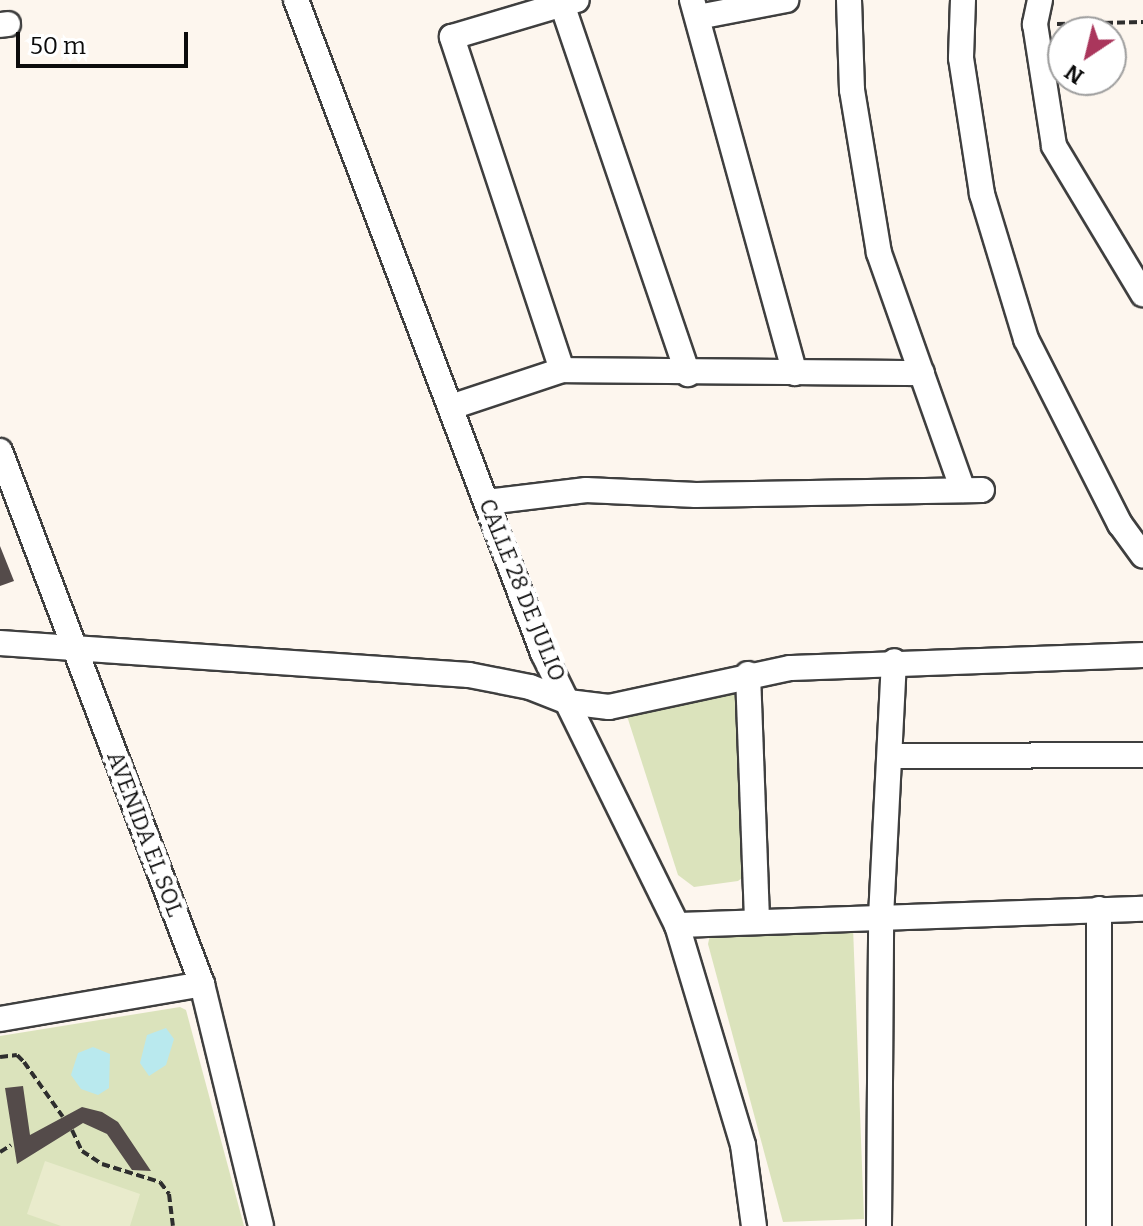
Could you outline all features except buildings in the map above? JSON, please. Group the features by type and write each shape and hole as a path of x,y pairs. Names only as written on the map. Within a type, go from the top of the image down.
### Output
{"street":[{"name":"CALLE 28 DE JULIO","path":"296,0 543,653 677,925 743,1145 754,1226"},
{"path":"786,0 695,9 795,373"},
{"path":"487,502 586,490 696,495 972,490 922,373 879,253 852,90 849,0"},
{"path":"963,0 961,58 982,194 1026,339 1120,524 1143,556"},
{"path":"1040,0 1035,24 1054,146 1143,294"},
{"path":"562,370 452,37 570,2 688,374"},
{"path":"451,407 562,370 688,374 922,373"},
{"name":"AVENIDA EL SOL","path":"0,451 202,984 261,1226"},
{"path":"0,643 72,644 469,675 530,687 568,702 609,707 638,703 748,674 894,661 1143,655"},
{"path":"879,1226 881,917 894,661"},
{"path":"748,674 757,922"},
{"path":"890,756 1143,755"},
{"path":"1099,909 1099,1226"},
{"path":"677,925 1143,909"},
{"path":"0,1019 202,984"}],"path":[{"path":"1035,24 1143,22"},
{"path":"0,1057 17,1055 63,1117"},
{"path":"72,1130 82,1151 102,1164 160,1182 169,1194 173,1226"},
{"path":"0,1152 11,1145"}],"green space":[{"path":"730,690 736,692 746,875 738,881 694,887 678,875 627,716"},
{"path":"853,927 864,1219 783,1222 708,944 710,935"},
{"path":"180,1007 186,1010 244,1226 0,1226 0,1036"},
{"path":"45,1161 140,1194 130,1226 61,1226 27,1214"}],"water":[{"path":"166,1028 174,1039 166,1065 149,1076 140,1063 147,1035"},
{"path":"93,1047 110,1054 109,1088 98,1095 81,1089 71,1075 78,1053"}]}
